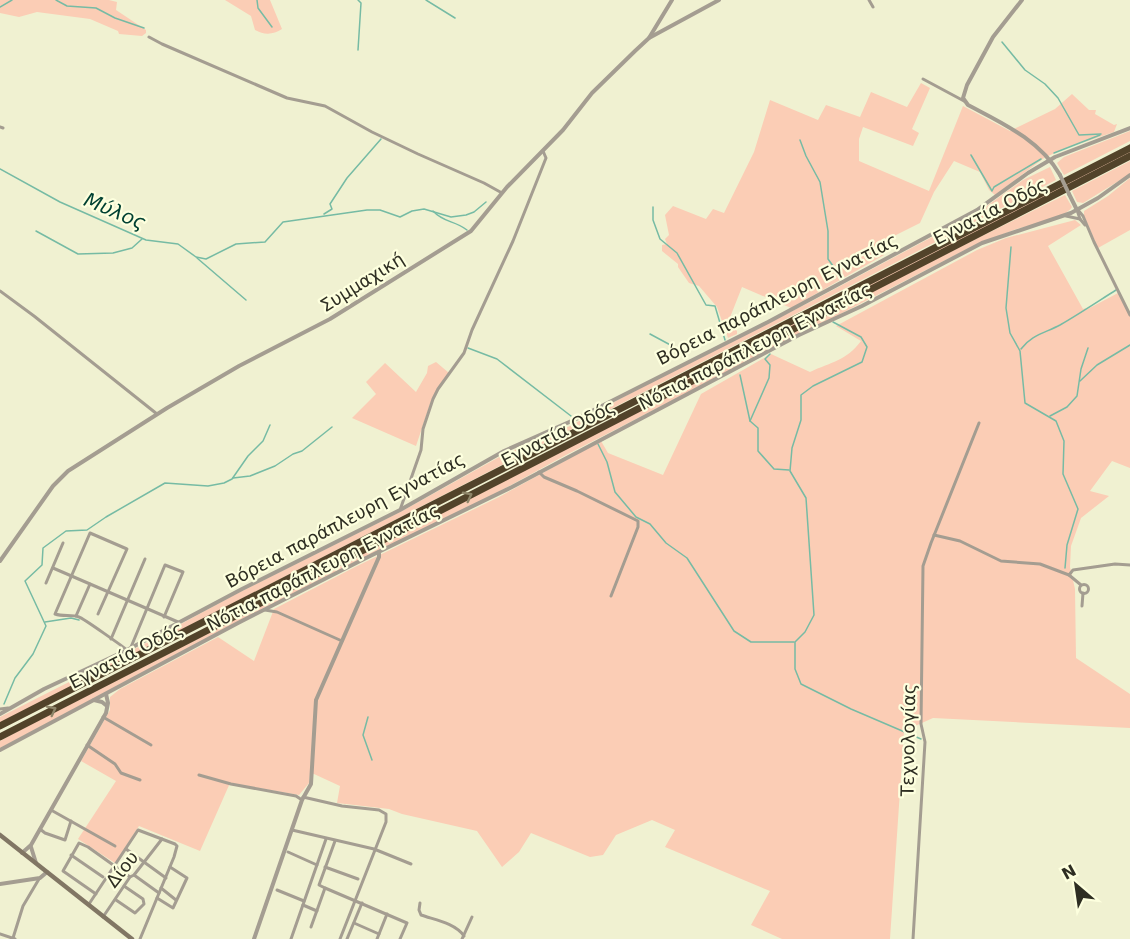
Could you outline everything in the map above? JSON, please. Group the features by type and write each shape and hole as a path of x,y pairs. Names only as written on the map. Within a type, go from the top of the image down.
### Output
{"highway":[{"name":"Εγνατία Οδός","path":"0,726 1130,148"},
{"name":"Εγνατία Οδός","path":"0,737 1130,156"}],"main road":[{"path":"0,833 22,853 132,939"}],"street":[{"path":"649,38 672,0"},
{"name":"Συμμαχική","path":"0,561 59,479 68,471 157,414 239,366 330,319 477,226 501,193 563,130 602,83 649,38 719,0"},
{"path":"869,0 873,7"},
{"path":"964,101 966,87 991,40 1022,0"},
{"path":"654,30 658,35"},
{"path":"149,37 284,96 325,106 366,129 501,193"},
{"path":"923,80 1027,138 1060,175 1086,226"},
{"name":"Βόρεια παράπλευρη Εγνατίας","path":"0,714 44,689 128,650 400,510 504,451 576,419 816,297 976,210 1049,160 1069,150 1130,128"},
{"path":"400,510 421,450 423,429 433,399 464,353 546,158 543,151"},
{"name":"Νότια παράπλευρη Εγνατίας","path":"93,700 379,552 485,501 794,338 872,301 972,248 1064,216 1087,205 1130,175"},
{"path":"1087,205 1083,210 1086,226 1130,315"},
{"path":"1077,210 1083,216"},
{"path":"1064,216 1073,216 1081,220"},
{"path":"0,291 157,414"},
{"path":"979,423 934,535 960,541 1000,561 1040,564 1069,575 1088,588 1087,592 1083,593"},
{"path":"540,472 544,477 577,490 638,521 638,527 611,596"},
{"path":"98,614 127,549 90,533 55,613 57,616 76,616 128,650 165,565 183,572 164,616"},
{"name":"Τεχνολογίας","path":"913,939 925,742 921,724 923,566 934,535"},
{"path":"46,583 63,543"},
{"path":"254,939 302,798 311,784 314,706 379,557 379,552"},
{"path":"111,639 145,559"},
{"path":"1069,575 1073,570 1115,564 1130,565"},
{"path":"53,568 180,623"},
{"path":"76,616 90,584"},
{"path":"1081,585 1079,590 1083,593 1082,606"},
{"path":"265,610 277,612 342,641"},
{"path":"22,853 31,845 103,717 108,701 106,694"},
{"path":"0,750 93,700 102,702 107,707"},
{"path":"0,709 13,707"},
{"path":"103,717 151,745"},
{"path":"87,745 116,764 121,773 140,780"},
{"path":"199,775 231,784 384,812 386,822 340,939"},
{"path":"51,810 115,846"},
{"path":"40,829 65,840 71,821"},
{"path":"88,905 140,829 177,846 140,939"},
{"path":"292,830 374,849 411,864"},
{"name":"Δίου","path":"103,917 162,838"},
{"path":"22,853 34,839"},
{"path":"291,939 326,839"},
{"path":"319,885 334,841"},
{"path":"96,894 63,871 76,844 82,843 159,893"},
{"path":"31,845 36,864"},
{"path":"126,849 166,878"},
{"path":"288,852 317,865"},
{"path":"71,855 103,877"},
{"path":"157,898 173,908 187,878 170,867"},
{"path":"325,867 358,879"},
{"path":"0,934 14,939 23,906 40,878 47,872"},
{"path":"0,884 40,878"},
{"path":"311,882 407,923 400,939"},
{"path":"115,900 132,912 139,911 144,904 143,899 124,886"},
{"path":"161,888 177,900"},
{"path":"311,927 326,888"},
{"path":"277,890 317,911"},
{"path":"347,939 362,903"},
{"path":"420,903 421,915 431,917 459,930 463,938"},
{"path":"377,939 387,914"},
{"path":"463,938 472,917"},
{"path":"354,923 379,933"}],"shaded area":[{"path":"0,0 109,0 117,2 116,10 146,30 146,33 142,36 119,34 118,31 90,19 37,12 19,17 0,13"},
{"path":"225,0 270,0 282,29 268,34 255,30 251,16"},
{"path":"921,83 930,88 912,129 919,133 913,146 863,127 859,139 859,161 929,191 963,106 1010,131 1055,109 1072,94 1089,110 1096,110 1095,114 1114,125 1117,124 1114,132 1044,158 995,195 989,190 980,172 954,161 934,192 920,223 884,241 884,255 791,308 742,287 729,320 737,334 728,338 717,307 699,286 689,283 678,264 662,251 662,245 667,244 665,239 669,235 665,215 673,206 706,219 713,209 724,213 754,152 770,100 818,120 826,105 860,117 871,92 907,107"},
{"path":"1130,131 1130,141 1064,175 1057,163 1064,157"},
{"path":"1130,151 1130,153 645,402 645,400"},
{"path":"1130,161 1130,174 1083,203 1077,202 1072,191"},
{"path":"1050,167 1056,180 0,723 0,717 148,642 236,594 404,510 501,456 570,426 659,378 816,299 977,213 1023,180"},
{"path":"1130,178 1130,230 1098,248 1084,211 1108,196"},
{"path":"1065,195 1072,207 1068,212 1044,222 1011,231 963,251 564,456 491,496 319,580 0,748 0,741 48,715 810,323"},
{"path":"1075,220 1081,225 1048,246 1083,309 1086,308 1084,311 1118,293 1130,316 1130,468 1112,461 1090,491 1109,496 1081,518 1071,546 1070,567 1075,589 1076,658 1130,694 1130,728 933,718 904,731 890,939 782,939 751,925 770,891 665,847 675,830 652,820 616,835 603,855 590,857 531,833 519,852 502,867 477,831 389,809 337,803 340,786 314,774 310,774 309,783 299,795 230,783 200,851 139,826 115,863 78,839 116,781 81,761 110,710 110,697 120,689 218,637 254,661 274,609 499,497 601,441 608,453 663,475 701,394 771,354 810,372 838,360 850,353 861,341 836,326 977,250 1006,238"},
{"path":"436,362 449,373 430,404 416,446 352,418 376,394 366,382 385,363 416,392 427,373 428,366"}],"waterway":[{"path":"0,7 12,0"},
{"path":"56,0 67,6 96,8 115,18 144,28"},
{"path":"257,0 258,8 272,27"},
{"path":"358,0 361,3 358,50"},
{"path":"426,0 455,18"},
{"path":"1002,42 1025,70 1045,84 1058,98 1079,135 1101,134"},
{"path":"1054,153 1100,135"},
{"path":"324,214 332,209 330,204 347,178 381,139"},
{"path":"800,140 820,182 828,231 828,259 841,277"},
{"path":"971,155 992,191 994,187 1041,159"},
{"name":"Μύλος","path":"0,169 60,202 146,240 178,244 196,257 206,259 236,244 265,242 283,222 367,210 380,210 400,217 412,211 424,209 451,217 474,212 486,202"},
{"path":"653,207 653,220 660,239 677,253 706,305 715,306 725,340"},
{"path":"433,211 441,218 467,230"},
{"path":"36,231 78,254 113,253 132,248 142,239"},
{"path":"1011,247 1006,308 1010,333 1020,351 1025,403 1056,421 1064,441 1063,474 1078,509 1067,545 1065,568"},
{"path":"197,258 246,300"},
{"path":"1021,349 1034,337 1060,325 1116,290"},
{"path":"833,322 861,337 867,347 862,362 813,386 801,395 801,420 792,448 790,471 806,498 814,615 805,632 795,642 795,669 801,684 851,709 921,739"},
{"path":"650,334 676,348"},
{"path":"1080,381 1097,365 1130,345"},
{"path":"468,348 497,359 571,416"},
{"path":"1050,416 1067,407 1077,396 1081,369 1088,348"},
{"path":"750,421 769,378 770,365 765,359 770,354"},
{"path":"740,375 750,421 758,428 758,451 774,469 789,470"},
{"path":"4,704 15,678 33,654 46,626 25,581 42,565 43,548 66,531 87,530 165,483 208,486 232,479 248,456 263,441 270,425"},
{"path":"233,478 250,476 275,466 302,451 332,427"},
{"path":"598,444 607,462 615,492 636,517 650,524 666,543 687,558 734,631 751,642 794,642"},
{"path":"45,622 71,618 79,620"},
{"path":"368,717 363,735 372,760"}]}
